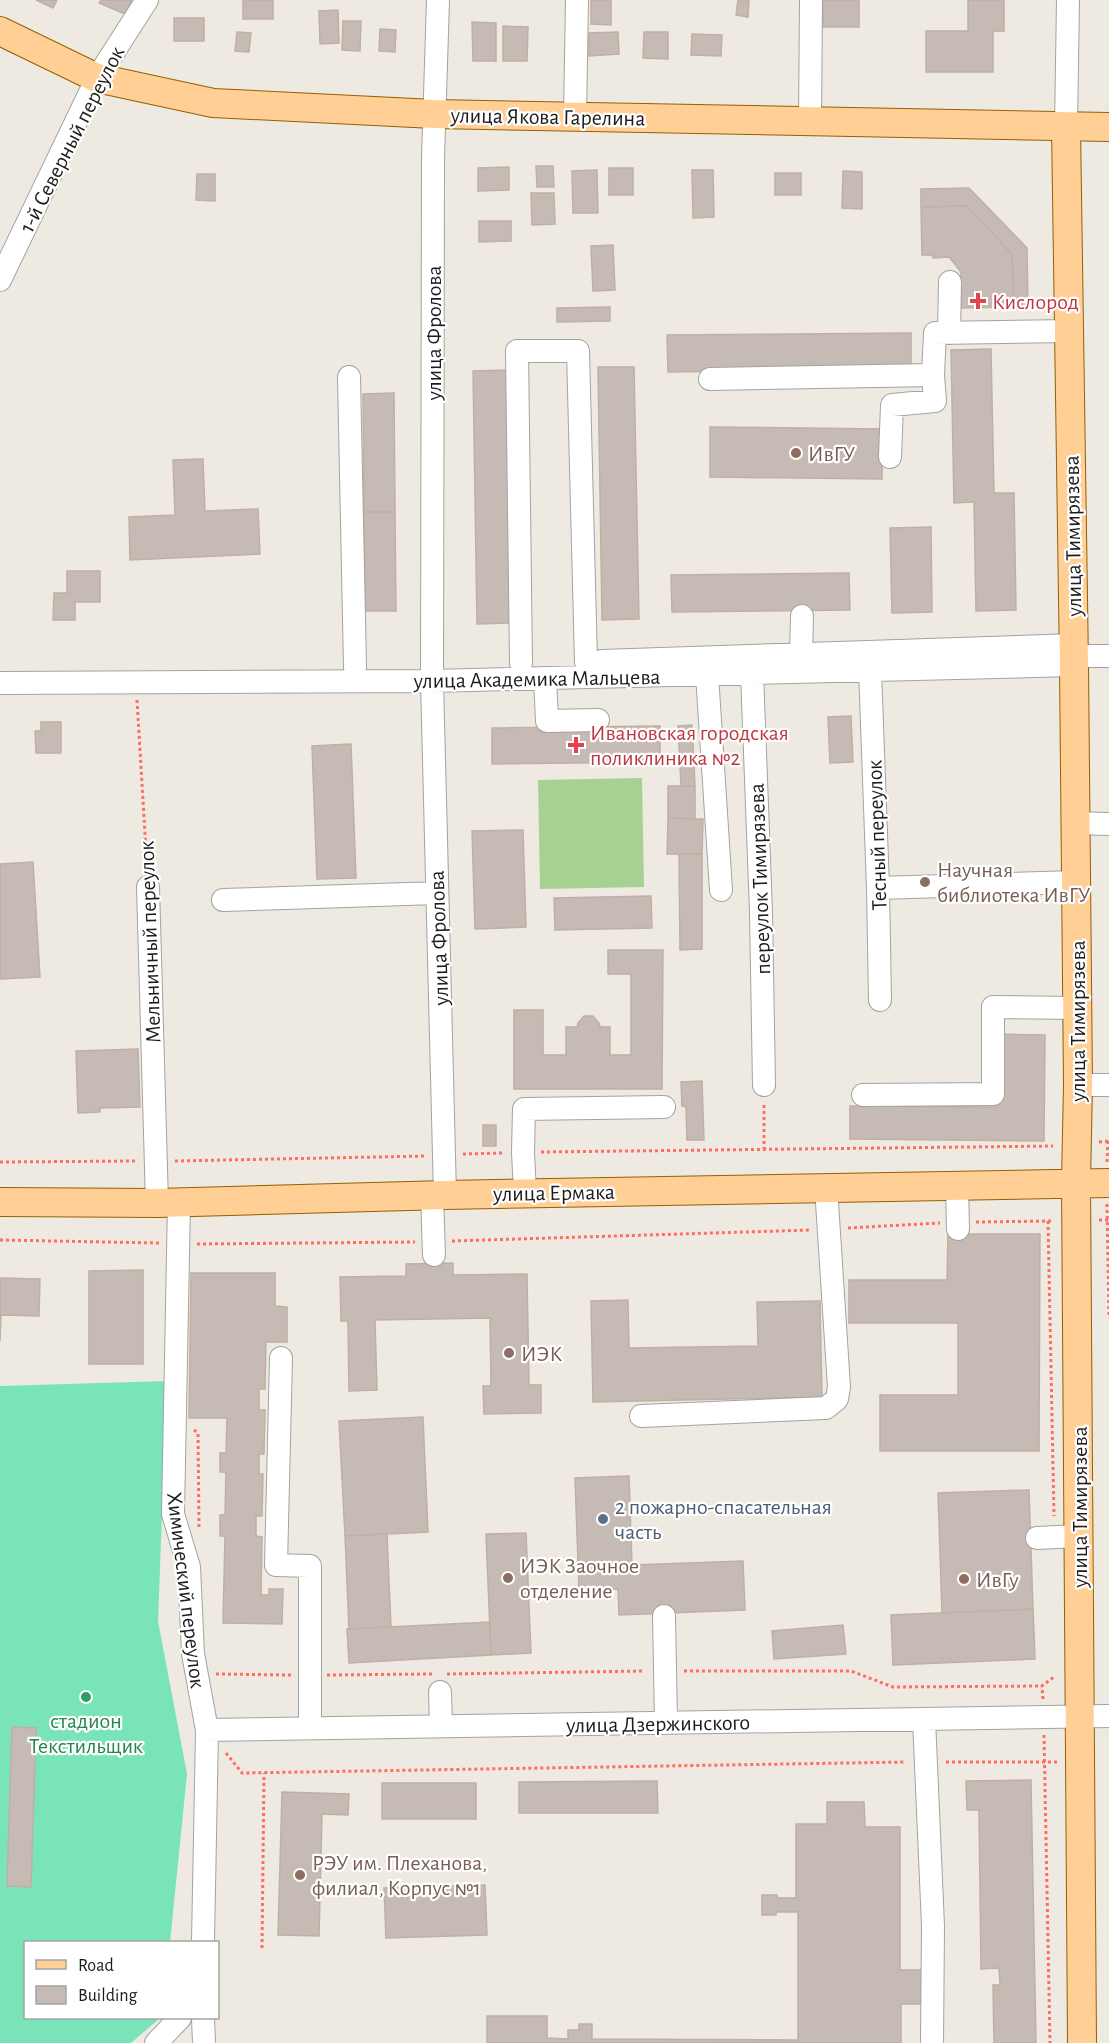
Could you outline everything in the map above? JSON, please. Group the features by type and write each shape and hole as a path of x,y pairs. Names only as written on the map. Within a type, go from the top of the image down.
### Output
{"main road":[{"name":"улица Якова Гарелина","path":"0,31 97,78 213,103 434,114 1109,127"},
{"name":"улица Тимирязева","path":"1066,127 1078,1085 1076,1220 1057,1537 1080,1717 1082,2043"},
{"name":"улица Ермака","path":"0,1202 168,1202 1076,1182 1108,1194"}],"street":[{"name":"1-й Северный переулок","path":"0,280 97,78 147,0"},
{"name":"улица Фролова","path":"434,1248 444,1155 432,674 433,159 438,0"},
{"path":"575,117 577,0"},
{"path":"810,122 812,0"},
{"name":"улица Тимирязева","path":"1066,127 1068,0"},
{"path":"949,333 950,282"},
{"path":"890,457 892,405 935,402 933,375 935,333 1069,331"},
{"path":"521,663 517,351 578,351 586,662"},
{"path":"710,379 933,375"},
{"path":"349,377 355,667"},
{"path":"801,654 802,615"},
{"path":"0,667 355,667 432,674 521,663 586,662 706,666 801,654 1074,656"},
{"name":"улица Академика Мальцева","path":"0,682 136,682 432,674 545,678 706,666 752,673 870,670 1074,656 1109,656"},
{"path":"706,666 721,890"},
{"name":"Тесный переулок","path":"870,670 880,1000"},
{"name":"переулок Тимирязева","path":"752,673 761,912 764,1085"},
{"path":"545,678 547,721 598,720"},
{"path":"1075,823 1109,824"},
{"path":"878,888 1076,882"},
{"name":"Мельничный переулок","path":"148,887 156,1161 168,1202"},
{"path":"223,900 436,893"},
{"path":"863,1095 993,1094 993,1007 1077,1008"},
{"path":"1078,1085 1109,1085"},
{"path":"525,1193 524,1109 664,1107"},
{"path":"957,1184 958,1226"},
{"path":"640,1416 826,1408 837,1399 839,1387 826,1187"},
{"name":"Химический переулок","path":"168,1202 178,1244 173,1514 189,1567 193,1654 207,1730 203,1941"},
{"path":"281,1358 276,1565 310,1566 310,1728"},
{"path":"664,1616 666,1723"},
{"path":"440,1692 441,1726"},
{"name":"улица Дзержинского","path":"207,1730 1109,1716"},
{"path":"924,1719 933,1926 932,2043"},
{"path":"156,2043 179,2019"},
{"path":"203,2019 204,2043"}],"path":[{"name":"Мельничный переулок","path":"136,682 148,887"},
{"path":"764,1085 764,1150"},
{"path":"0,1162 156,1161 523,1152 1048,1146 1109,1141"},
{"path":"1108,1194 1109,1316"},
{"path":"0,1240 434,1248 829,1229 1108,1220"},
{"path":"1048,1221 1057,1537"},
{"path":"174,1409 198,1434 199,1529"},
{"path":"208,1674 851,1671 893,1687 1042,1686 1055,1677 1055,1666"},
{"path":"1042,1686 1046,1762 1050,2043"},
{"path":"207,1730 242,1773 1058,1762"},
{"path":"262,1948 264,1773"}],"green space":[{"path":"642,778 644,887 540,889 538,780"},
{"name":"стадион Текстильщик","path":"167,1381 158,1621 187,1774 170,1941 24,1941 24,2019 159,2019 131,2043 0,2043 0,1386"}],"building":[{"path":"36,0 57,0 53,8"},
{"path":"101,0 132,0 125,14 99,3"},
{"path":"243,0 273,0 273,19 243,19"},
{"path":"591,0 611,0 611,25 591,24"},
{"path":"738,0 749,0 748,17 736,15"},
{"path":"823,0 859,0 859,27 823,27"},
{"path":"968,0 1004,0 1004,31 993,31 993,72 926,72 926,31 968,31"},
{"path":"338,10 339,43 320,44 319,11"},
{"path":"174,18 204,18 204,41 174,41"},
{"path":"343,21 361,21 360,51 342,50"},
{"path":"472,22 496,23 496,61 473,61"},
{"path":"503,26 528,27 527,61 503,61"},
{"path":"380,29 396,30 395,52 379,51"},
{"path":"237,32 251,33 249,52 235,51"},
{"path":"618,32 619,54 589,56 589,33"},
{"path":"644,32 668,32 668,59 643,58"},
{"path":"692,34 722,35 721,56 691,55"},
{"path":"536,166 553,166 554,187 537,187"},
{"path":"509,167 509,190 478,191 478,168"},
{"path":"609,168 633,168 633,195 609,195"},
{"path":"597,170 598,213 573,213 572,171"},
{"path":"692,170 713,170 714,217 693,218"},
{"path":"843,171 862,172 862,209 842,208"},
{"path":"775,173 801,173 801,195 775,195"},
{"path":"197,174 215,174 215,201 196,200"},
{"path":"969,188 1027,248 1028,307 1014,307 1012,254 967,206 921,207 921,189"},
{"path":"531,193 554,193 555,224 532,225"},
{"path":"967,206 1012,254 1014,307 961,308 961,272 949,257 933,258 932,255 922,255 921,207"},
{"path":"479,221 511,221 511,241 479,242"},
{"path":"613,245 615,290 593,291 591,246"},
{"path":"610,307 610,321 557,322 557,308"},
{"path":"911,333 911,369 668,372 667,335"},
{"path":"991,349 994,493 1014,493 1016,610 976,611 974,502 954,503 951,350"},
{"path":"598,367 634,367 639,619 602,620"},
{"path":"509,370 514,623 477,624 473,371"},
{"path":"394,393 395,512 364,512 363,394"},
{"name":"ИвГУ","path":"710,427 883,429 882,479 710,477"},
{"path":"203,459 205,511 258,509 260,554 130,560 129,517 175,515 173,460"},
{"path":"364,512 395,512 396,611 365,611"},
{"path":"931,527 932,612 892,613 890,528"},
{"path":"67,571 100,571 100,602 75,602 75,620 53,620 54,593 67,593"},
{"path":"849,573 850,610 672,612 671,575"},
{"path":"851,716 853,762 830,763 828,717"},
{"path":"41,722 61,722 61,753 36,753 35,731 41,731"},
{"path":"692,725 695,786 681,786 678,726"},
{"name":"Ивановская городская поликлиника №2","path":"660,726 660,762 492,764 492,728"},
{"path":"351,744 356,878 317,879 312,746"},
{"path":"668,786 695,786 695,819 668,818"},
{"path":"668,818 703,819 702,854 667,854"},
{"path":"523,830 526,927 475,929 472,831"},
{"path":"679,854 702,854 702,949 680,950"},
{"path":"33,862 40,977 0,979 0,864"},
{"path":"651,896 652,928 555,930 554,898"},
{"path":"608,950 663,950 662,1089 514,1089 514,1010 543,1010 543,1055 566,1055 566,1027 577,1027 584,1016 593,1016 600,1027 610,1027 610,1055 631,1055 631,974 608,974"},
{"path":"996,1034 1045,1035 1044,1141 850,1139 850,1106 995,1107"},
{"path":"138,1049 140,1107 100,1108 100,1112 78,1113 76,1051"},
{"path":"702,1081 704,1140 687,1140 686,1107 682,1106 681,1082"},
{"path":"483,1125 496,1125 496,1146 483,1146"},
{"path":"948,1234 1040,1234 1039,1451 880,1451 880,1395 958,1395 958,1323 849,1323 849,1280 947,1280"},
{"name":"ИЭК","path":"453,1263 453,1275 527,1274 529,1385 541,1385 541,1413 484,1414 483,1386 491,1386 490,1318 375,1320 377,1390 349,1391 348,1321 341,1321 340,1277 406,1276 406,1264"},
{"path":"143,1270 143,1364 89,1364 89,1271"},
{"path":"191,1273 275,1273 275,1306 287,1307 287,1342 266,1342 265,1389 259,1389 259,1410 265,1410 264,1454 259,1454 259,1474 263,1474 262,1516 256,1516 256,1536 262,1537 261,1595 269,1595 269,1589 283,1589 282,1624 223,1623 225,1536 220,1536 220,1515 225,1515 226,1472 220,1472 220,1453 226,1453 227,1418 189,1418"},
{"path":"0,1278 40,1279 39,1316 1,1315 0,1341"},
{"path":"628,1300 629,1348 758,1346 757,1302 820,1301 822,1397 593,1402 591,1301"},
{"path":"423,1417 428,1532 345,1536 339,1421"},
{"name":"2 пожарно-спасательная часть","path":"629,1476 632,1565 743,1561 745,1610 619,1615 618,1589 579,1590 575,1478"},
{"name":"ИвГУ","path":"1029,1490 1033,1609 942,1613 938,1493"},
{"name":"ИЭК Заочное отделение","path":"526,1533 531,1653 491,1655 486,1534"},
{"path":"387,1534 391,1627 349,1629 345,1536"},
{"name":"ИвГУ","path":"1033,1609 1035,1659 893,1665 891,1615"},
{"path":"490,1622 491,1655 349,1663 347,1629"},
{"path":"843,1625 846,1654 774,1659 772,1631"},
{"path":"12,1727 36,1728 31,1887 7,1886"},
{"path":"1031,1780 1036,2043 994,2043 993,1985 1000,1985 999,1968 981,1969 979,1810 967,1810 966,1781"},
{"path":"657,1781 658,1813 519,1813 519,1782"},
{"path":"382,1783 476,1783 476,1819 382,1819"},
{"name":"РЭУ им. Плеханова, филиал, Корпус №1","path":"282,1792 349,1794 348,1815 322,1814 319,1936 278,1935"},
{"path":"827,1802 864,1802 865,1827 900,1827 900,1970 922,1970 922,2004 901,2004 901,2043 487,2043 487,2016 547,2016 547,2038 568,2039 568,2030 579,2030 579,2024 592,2024 592,2039 798,2040 798,1912 776,1912 776,1915 762,1915 762,1895 796,1898 796,1824 827,1824"},
{"path":"485,1885 487,1935 386,1938 384,1888"}],"place":[{"name":"Кислород","path":"978,301"},
{"name":"ИвГУ","path":"796,453"},
{"name":"Ивановская городская поликлиника №2","path":"576,745"},
{"name":"Научная библиотека ИвГУ","path":"925,882"},
{"name":"ИЭК","path":"509,1353"},
{"name":"2 пожарно-спасательная часть","path":"603,1519"},
{"name":"ИЭК Заочное отделение","path":"508,1578"},
{"name":"ИвГу","path":"964,1579"},
{"name":"стадион Текстильщик","path":"86,1697"},
{"name":"РЭУ им. Плеханова, филиал, Корпус №1","path":"300,1875"}]}
